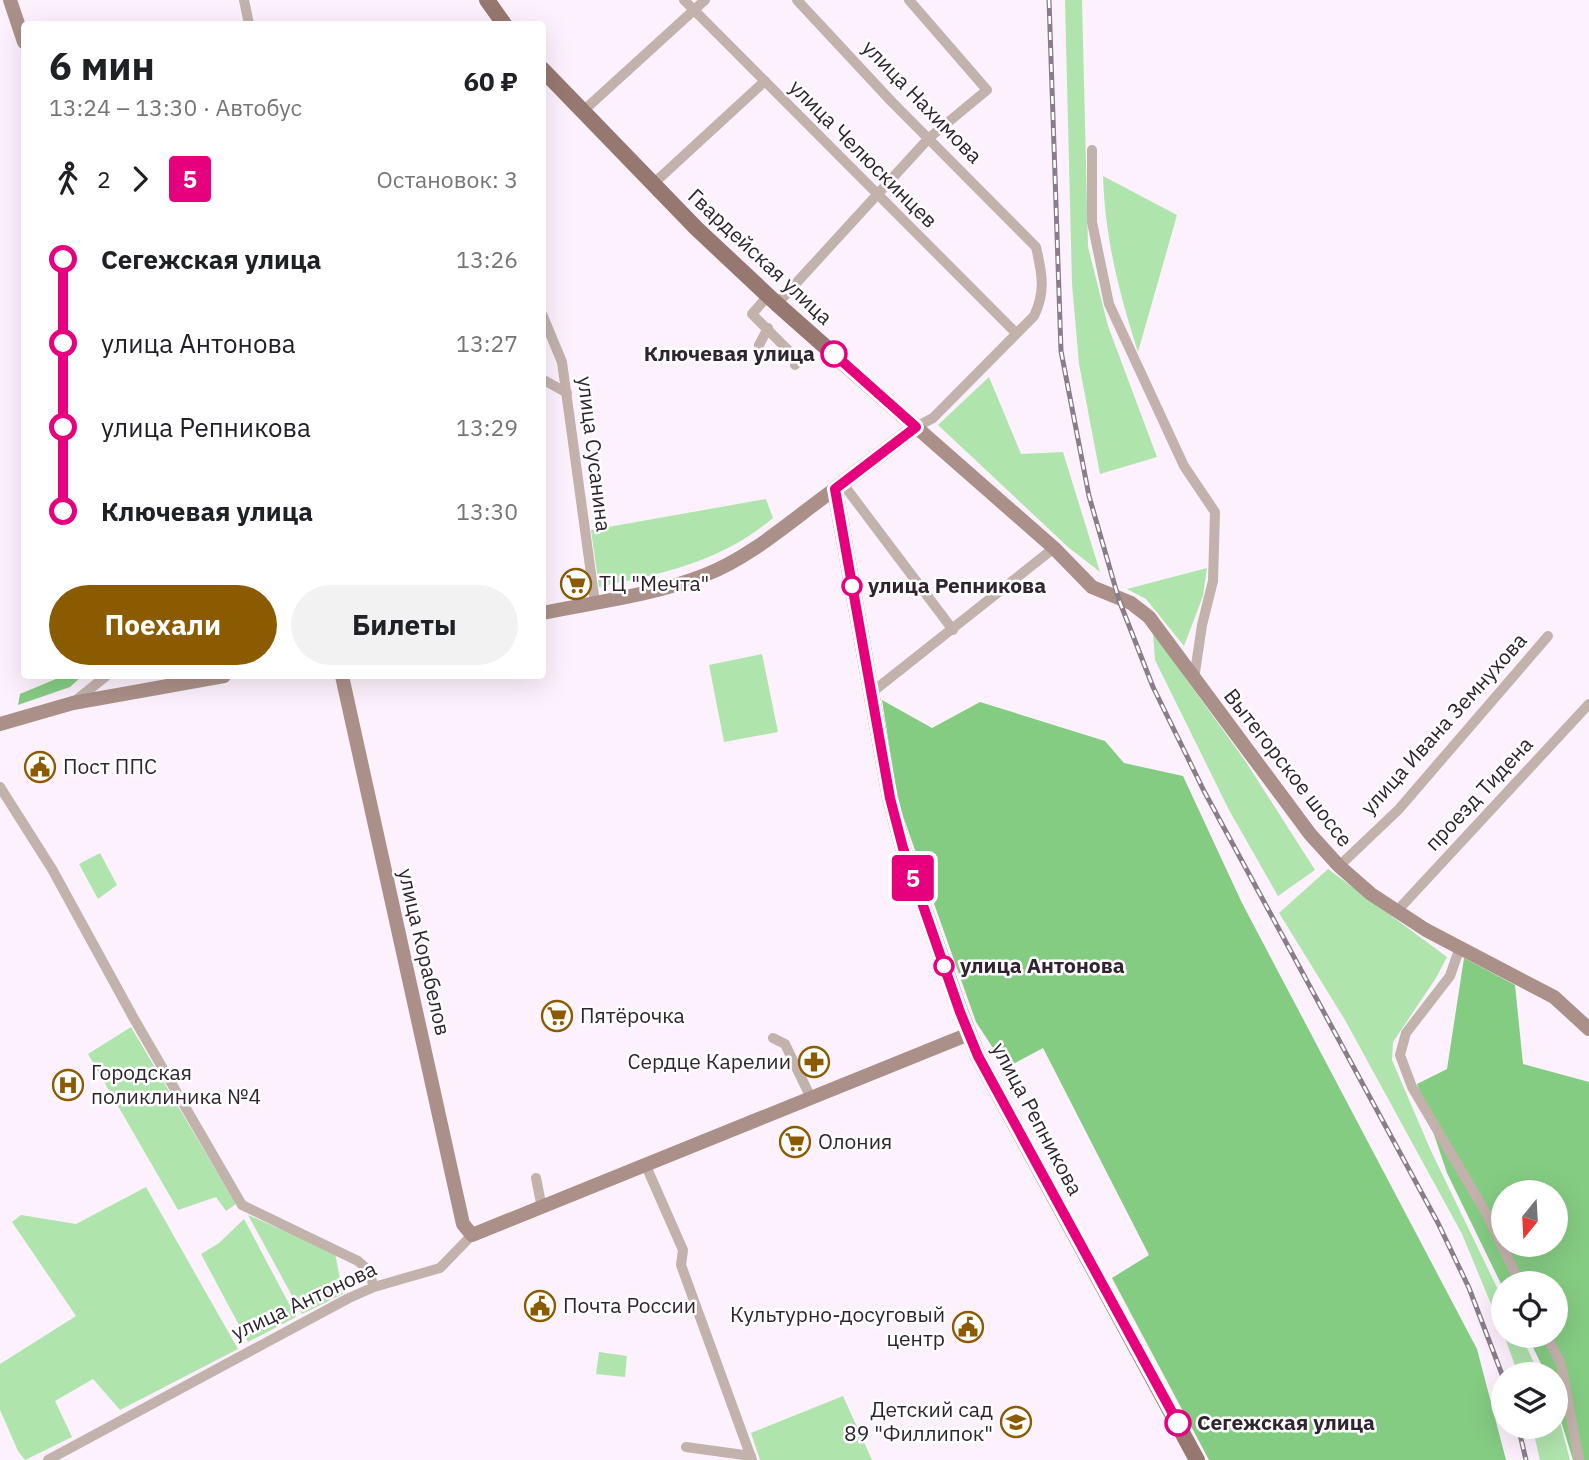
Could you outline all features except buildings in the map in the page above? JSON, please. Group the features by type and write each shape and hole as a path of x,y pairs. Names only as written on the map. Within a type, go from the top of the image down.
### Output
{"main road":[{"path":"10,0 21,33"},
{"path":"487,0 502,21"},
{"name":"Гвардейская улица","path":"546,73 653,184 772,300 1054,548"},
{"path":"546,612 706,575 737,558 839,486 916,427"},
{"name":"улица Репникова","path":"839,486 890,798 903,848 969,1034 978,1056 1197,1460"},
{"name":"Вытегорское шоссе","path":"1054,548 1092,587 1131,603 1149,617 1310,834 1339,866 1397,911 1554,998 1589,1029"},
{"name":"улица Корабелов","path":"343,679 463,1224 472,1235"},
{"path":"0,724 73,703 183,680"},
{"name":"улица Антонова","path":"472,1235 969,1034"}],"street":[{"path":"244,0 248,21"},
{"name":"улица Челюскинцев","path":"684,0 1016,333"},
{"path":"582,112 705,0"},
{"name":"улица Нахимова","path":"797,0 1036,247 1043,275 1043,299 1034,316 933,418 916,427"},
{"path":"795,365 798,360 752,314 772,300 929,138 987,90 909,0"},
{"path":"653,184 765,82"},
{"path":"1092,150 1092,222 1109,304 1184,467 1215,512 1213,581 1202,625 1194,680"},
{"name":"улица Сусанина","path":"546,324 562,362 594,603"},
{"path":"759,345 768,328"},
{"path":"546,381 567,393"},
{"path":"839,486 953,630"},
{"path":"871,693 1054,548"},
{"name":"улица Ивана Земнухова","path":"1339,866 1399,809 1548,636"},
{"path":"73,703 102,679"},
{"name":"проезд Тидена","path":"1397,911 1589,704"},
{"path":"0,787 52,869 133,1017 242,1205 358,1261 368,1270 374,1287"},
{"path":"1460,947 1450,976 1406,1033 1400,1055 1412,1087 1486,1213 1514,1271"},
{"path":"773,1038 785,1044 811,1098"},
{"path":"646,1166 682,1250 681,1265 752,1458 687,1447"},
{"path":"536,1178 542,1208"},
{"name":"улица Антонова","path":"48,1460 249,1350 374,1287 440,1268 472,1235"},
{"path":"1553,1348 1561,1364 1579,1460"}],"green space":[{"path":"1065,0 1082,0 1088,247 1108,326 1157,457 1100,474 1079,364 1072,284"},
{"path":"1103,176 1177,215 1138,352 1114,265"},
{"path":"989,377 1021,454 1063,452 1100,572 1068,547 938,425"},
{"path":"766,499 773,518 733,545 669,571 599,587 591,530"},
{"path":"1207,568 1203,596 1184,646 1146,599 1127,589"},
{"path":"1153,633 1246,762 1315,870 1278,896 1229,810 1155,660"},
{"path":"762,654 778,732 724,742 709,665"},
{"path":"56,679 79,679 70,687 18,705 20,694"},
{"path":"882,700 932,728 980,702 1105,741 1124,763 1183,776 1242,903 1477,1349 1491,1403 1491,1439 1501,1439 1506,1460 1209,1460 1112,1278 1149,1255 1043,1048 1006,1068 976,1022 898,802"},
{"path":"100,853 117,885 98,899 79,864"},
{"path":"1328,869 1447,957 1393,1042 1392,1060 1431,1151 1491,1275 1491,1304 1462,1234 1345,1020 1279,913"},
{"path":"1464,958 1515,985 1523,1064 1589,1082 1589,1460 1573,1460 1567,1439 1568,1362 1540,1362 1533,1348 1568,1348 1568,1271 1495,1271 1447,1173 1417,1084 1447,1069"},
{"path":"131,1027 236,1204 226,1211 216,1197 178,1210 88,1054"},
{"path":"146,1187 238,1349 120,1410 93,1379 55,1401 72,1437 25,1460 18,1451 0,1410 0,1364 76,1316 12,1222 21,1215 76,1224"},
{"path":"248,1215 335,1253 343,1294 302,1314"},
{"path":"244,1219 296,1317 248,1342 201,1254 219,1243"},
{"path":"1509,1348 1527,1348 1533,1362 1514,1362"},
{"path":"599,1352 627,1356 625,1377 596,1374"},
{"path":"843,1396 872,1460 760,1460 751,1433"},
{"path":"1535,1439 1564,1439 1570,1460 1540,1460"}],"railway":[{"path":"1049,0 1061,351 1089,496 1119,600 1153,687 1204,791 1438,1223 1469,1288 1497,1362"},
{"path":"1521,1439 1526,1460"}],"bus line":[{"name":"5","path":"834,354 916,427 835,489 876,728 903,848 978,1056 1178,1423"}],"place":[{"name":"Ключевая улица","path":"834,354"},
{"name":"ТЦ \"Мечта\"","path":"576,584"},
{"name":"улица Репникова","path":"852,586"},
{"name":"Пост ППС","path":"40,767"},
{"name":"улица Антонова","path":"944,966"},
{"name":"Пятёрочка","path":"557,1016"},
{"name":"Сердце Карелии","path":"814,1062"},
{"name":"Городская поликлиника №4","path":"68,1085"},
{"name":"Олония","path":"795,1142"},
{"name":"Почта России","path":"540,1306"},
{"name":"Культурно-досуговый центр","path":"968,1327"},
{"name":"Детский сад 89 \"Филлипок\"","path":"1016,1422"},
{"name":"Сегежская улица","path":"1178,1423"}]}
